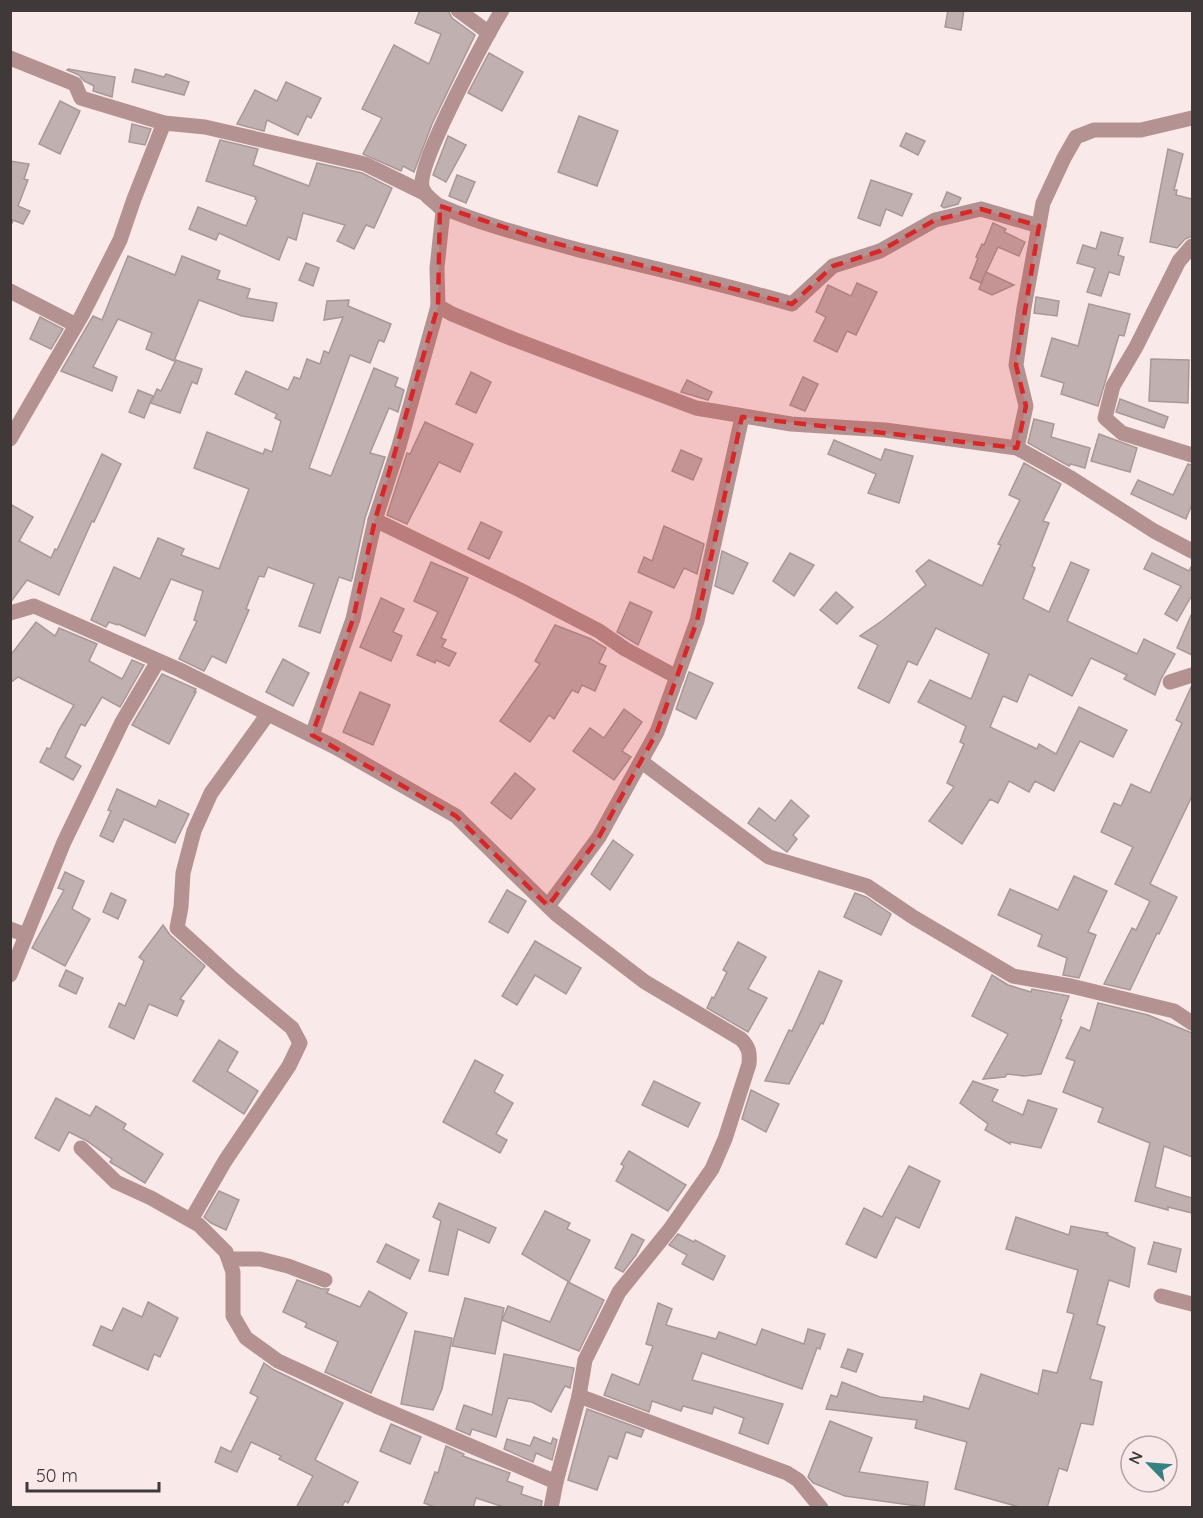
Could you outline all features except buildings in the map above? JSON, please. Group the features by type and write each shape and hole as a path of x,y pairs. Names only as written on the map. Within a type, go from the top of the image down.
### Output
{"street":[{"path":"458,10 489,33"},
{"path":"424,193 422,180 426,163 463,80 502,10"},
{"path":"10,58 75,84 81,98 164,123 205,127 365,164 424,193 440,206 470,219 543,240 728,285 792,304 833,266 880,251 935,220 981,209 1039,226"},
{"path":"1017,448 1026,406 1016,364 1043,202 1076,137 1094,130 1141,130 1192,118"},
{"path":"10,439 76,325 120,240 164,123"},
{"path":"312,735 353,619 375,520 402,435 438,306 437,268 443,211 440,206"},
{"path":"1192,246 1179,261 1113,386 1105,418 1122,434 1192,455"},
{"path":"10,291 76,325"},
{"path":"438,306 513,339 696,408 790,424 885,430 1017,448 1071,478 1154,531 1192,551"},
{"path":"548,906 599,837 657,732 697,621 742,417"},
{"path":"375,520 530,595 599,631 677,677"},
{"path":"10,613 34,606 158,661 312,735 456,816 548,906 645,982 741,1039 747,1045 750,1054 749,1064 725,1139 712,1169 670,1229 619,1293 585,1360 579,1396 551,1508"},
{"path":"10,975 64,842 122,722 158,661"},
{"path":"1170,682 1192,675"},
{"path":"191,1220 225,1161 289,1066 300,1043 292,1028 177,928 181,908 183,873 194,831 211,793 268,714"},
{"path":"642,762 769,857 867,886 913,917 1013,976 1071,986 1174,1011 1192,1023"},
{"path":"10,929 26,935"},
{"path":"81,1148 116,1182 191,1220 226,1252 233,1272 233,1316 246,1338 278,1361 376,1406 556,1482"},
{"path":"229,1258 260,1259 288,1266 325,1280"},
{"path":"1161,1296 1192,1304"},
{"path":"579,1396 787,1473 798,1480 821,1508"}],"highlighted area":[{"path":"440,206 543,240 792,304 833,266 880,251 935,220 981,209 1039,226 1016,365 1026,406 1017,448 742,417 697,621 657,732 599,837 548,906 456,816 312,735 353,619 375,520 438,306"}]}
